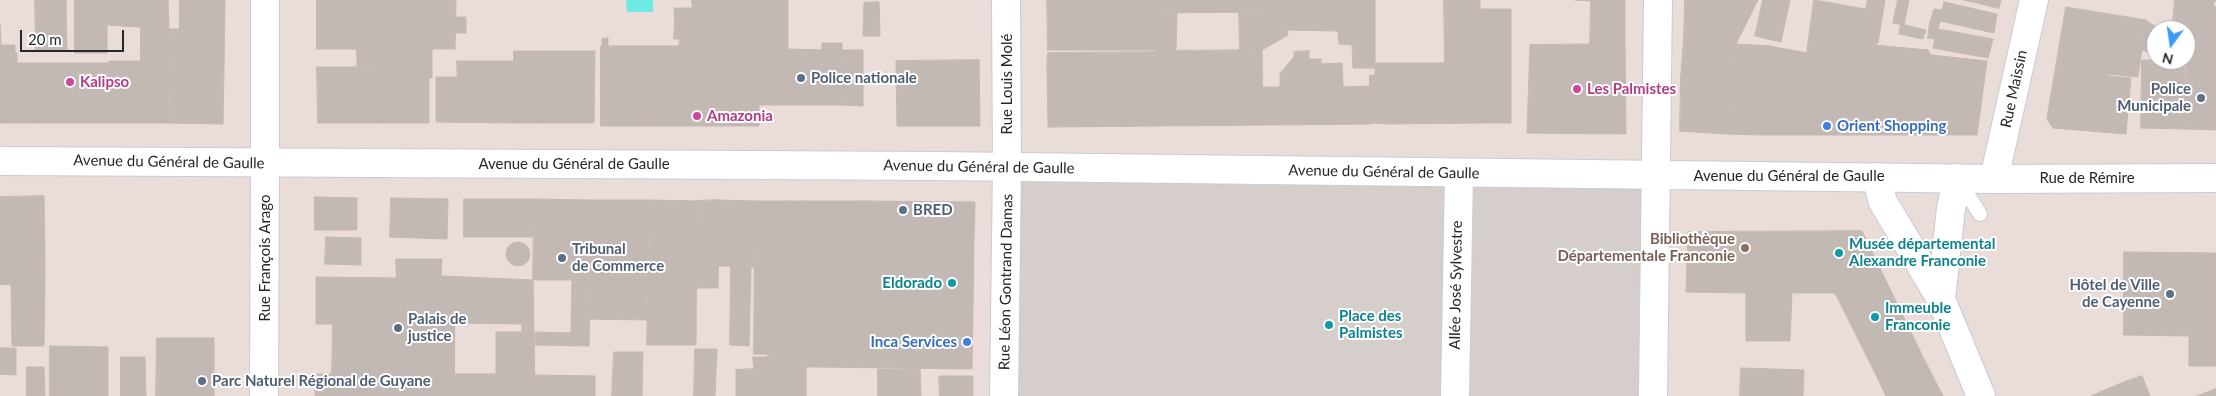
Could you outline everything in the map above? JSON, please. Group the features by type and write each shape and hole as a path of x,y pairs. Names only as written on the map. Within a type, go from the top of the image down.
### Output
{"street":[{"name":"Rue François Arago","path":"264,396 265,0"},
{"name":"Rue Louis Molé","path":"1006,0 1007,167"},
{"path":"1653,396 1658,0"},
{"name":"Rue Maissin","path":"1994,179 2034,0"},
{"name":"Avenue du Général de Gaulle","path":"0,161 1007,167 1958,178"},
{"name":"Rue Léon Gontrand Damas","path":"1004,396 1007,167"},
{"name":"Allée José Sylvestre","path":"1455,396 1459,173"},
{"path":"1876,176 1883,202 1941,299 1981,396"},
{"path":"1941,299 1951,208 1958,178"},
{"name":"Rue de Rémire","path":"1958,178 2216,178"}],"lane":[{"path":"1958,178 1980,214"}],"shaded area":[{"name":"Place des Palmistes","path":"1007,167 1657,175 1653,396 1004,396"}],"water":[{"path":"626,0 653,0 653,12 627,12"}],"building":[{"path":"35,0 66,0 67,51 36,51"},
{"path":"75,0 107,0 107,53 75,53"},
{"path":"107,0 168,0 169,29 107,25"},
{"path":"180,0 225,0 224,67 168,66 169,29 179,29"},
{"path":"317,0 377,0 377,49 317,49"},
{"path":"377,0 432,0 432,78 429,78 429,123 377,123"},
{"path":"433,0 456,0 455,49 433,49"},
{"path":"692,0 759,0 759,126 647,126 647,46 712,46 712,39 680,39 679,21 675,21 674,8 692,8"},
{"name":"Police nationale","path":"759,0 788,0 788,49 822,50 822,43 842,43 842,105 759,105"},
{"path":"1047,0 1130,0 1131,50 1048,50"},
{"path":"1130,0 1156,0 1156,50 1131,50"},
{"path":"1156,0 1263,0 1263,12 1156,13"},
{"path":"1263,0 1375,0 1375,68 1353,68 1352,45 1339,44 1338,31 1287,30 1288,35 1262,50"},
{"path":"1444,0 1458,0 1458,63 1445,63"},
{"path":"1458,0 1480,0 1480,123 1387,124 1387,70 1380,71 1380,75 1375,75 1375,63 1458,63"},
{"path":"1575,0 1625,0 1625,1 1591,1"},
{"path":"1685,0 1758,0 1736,44 1684,39"},
{"path":"1763,0 1790,0 1781,42 1755,36"},
{"path":"1814,0 1883,12 1878,43 1874,45 1871,73 1864,72 1861,135 1796,135"},
{"path":"1868,0 1885,0 1883,12 1866,9"},
{"path":"1898,0 1909,0 1904,25 1893,23"},
{"path":"1964,0 2001,0 1999,8"},
{"path":"2175,0 2216,0 2213,4 2216,7 2216,46 2196,45 2196,20 2173,20"},
{"path":"1591,1 1625,1 1625,45 1590,44"},
{"path":"879,2 880,36 863,36 864,3"},
{"path":"1944,2 1997,14 1994,33 1940,21 1939,25 1930,23 1934,9 1942,10"},
{"path":"2066,7 2146,20 2138,77 2109,74 2109,76 2131,78 2126,134 2053,128 2047,119"},
{"path":"1480,9 1511,9 1511,123 1480,123"},
{"path":"1239,12 1263,12 1262,50 1240,50"},
{"path":"1156,13 1177,13 1176,51 1156,50"},
{"path":"456,17 466,17 466,33 456,33"},
{"path":"2146,20 2146,51 2141,50"},
{"path":"675,21 679,21 680,39 674,39"},
{"path":"1930,23 1939,25 1938,29 1993,39 1988,58 1933,48 1935,39 1928,38"},
{"path":"1901,24 1926,30 1923,39 1899,34"},
{"path":"0,25 1,45 1,123 0,123"},
{"path":"141,28 169,29 168,123 109,123 109,61 140,61"},
{"path":"608,38 608,46 602,46 602,39"},
{"path":"680,39 712,39 712,46 679,46"},
{"path":"1684,39 1736,44 1732,82 1681,77"},
{"path":"1736,44 1770,46 1761,135 1726,134"},
{"path":"1,45 15,45 15,53 1,53"},
{"name":"Les Palmistes","path":"1530,45 1625,45 1626,134 1527,133"},
{"path":"1874,45 1928,50 1931,55 1920,135 1861,135 1864,72 1871,73"},
{"name":"Police Municipale","path":"2196,45 2216,46 2216,130 2185,129 2186,70 2196,70"},
{"path":"601,46 647,46 647,126 601,126"},
{"path":"1770,46 1807,53 1796,135 1761,135"},
{"path":"356,49 377,49 377,54 357,55"},
{"path":"843,50 863,50 863,106 842,105"},
{"path":"1262,50 1263,125 1158,126 1156,51"},
{"path":"514,51 538,51 537,123 514,123"},
{"path":"538,51 595,51 594,123 537,123"},
{"path":"1309,51 1309,59 1294,59 1294,52"},
{"path":"1156,52 1158,126 1048,127 1047,67 1057,66 1057,58 1050,59 1050,53"},
{"path":"1,53 17,53 17,63 38,63 37,123 1,123"},
{"path":"1048,53 1050,53 1050,59 1057,58 1057,66 1047,67"},
{"path":"377,54 377,67 357,68 357,55"},
{"path":"1931,55 1987,61 1977,135 1920,135"},
{"path":"1295,56 1294,59 1321,59 1321,64 1342,63 1343,87 1369,86 1369,124 1280,125 1280,74"},
{"path":"979,60 980,126 897,126 896,61"},
{"path":"2142,60 2146,60 2146,70 2185,70 2185,129 2141,128"},
{"path":"457,61 514,61 514,123 436,122 436,77 457,77"},
{"path":"38,63 109,63 109,123 37,123"},
{"path":"168,66 224,67 223,124 168,123"},
{"path":"317,67 377,67 377,123 318,123"},
{"path":"1387,70 1387,124 1374,123 1375,75 1380,75 1380,71"},
{"path":"1370,75 1375,75 1374,123 1369,124"},
{"path":"1681,77 1732,82 1726,134 1680,131"},
{"path":"1263,87 1280,87 1280,125 1263,125"},
{"path":"44,196 45,261 14,261 12,273 45,274 44,346 12,346 11,284 0,285 0,197"},
{"path":"315,197 357,198 357,230 315,230"},
{"path":"391,198 448,199 447,239 390,237"},
{"path":"464,199 534,199 533,237 464,237"},
{"name":"Tribunal de Commerce","path":"534,199 591,200 589,346 535,345 535,332 571,333 572,280 533,280"},
{"path":"591,200 649,200 647,305 589,304"},
{"path":"649,200 697,201 696,345 647,345"},
{"path":"719,200 755,201 754,267 726,266 726,239 719,238"},
{"path":"719,200 718,288 696,288 697,201"},
{"path":"755,201 791,201 790,309 819,309 818,367 800,367 800,355 754,354"},
{"path":"791,201 804,201 804,206 810,206 810,286 862,286 862,253 920,254 920,237 974,238 972,369 818,367 819,309 790,309"},
{"path":"804,201 832,201 831,253 862,253 862,286 810,286 810,206 804,206"},
{"path":"832,201 863,201 862,253 831,253"},
{"path":"863,201 975,202 974,238 920,237 920,254 862,253"},
{"name":"Immeuble Franconie","path":"1862,231 1923,357 1878,379 1835,293 1782,293 1780,341 1746,341 1746,293 1686,292 1688,232"},
{"path":"326,237 361,238 361,265 325,264"},
{"path":"719,238 726,239 726,266 719,266"},
{"path":"518,242 527,245 530,254 527,263 518,266 509,263 506,254 509,245"},
{"name":"Hôtel de Ville de Cayenne","path":"2124,252 2216,253 2216,366 2189,366 2189,336 2124,335"},
{"name":"Palais de justice","path":"396,259 442,259 441,276 533,280 535,396 315,396 315,374 341,374 341,324 316,324 316,277 396,278","holes":["455,323 522,324 522,332 496,332 496,374 455,374"]},
{"path":"14,261 45,261 45,274 12,273"},
{"path":"731,266 751,266 749,346 730,345"},
{"path":"1782,293 1792,293 1790,341 1780,341"},
{"path":"589,304 647,305 647,320 589,319"},
{"path":"333,324 341,324 341,374 332,374"},
{"path":"157,338 214,338 214,396 156,396"},
{"path":"50,346 106,347 105,396 50,396"},
{"path":"106,347 108,347 108,396 105,396"},
{"path":"0,348 16,348 16,375 0,374"},
{"path":"695,349 717,349 715,396 694,396"},
{"path":"614,352 643,352 642,396 612,396"},
{"path":"768,354 800,355 800,367 806,367 806,396 754,396 754,367 768,367"},
{"path":"121,357 145,357 146,396 121,396"},
{"path":"753,357 768,357 768,367 754,367"},
{"path":"1923,357 1943,396 1886,396 1878,379"},
{"path":"27,367 44,367 45,396 27,396"},
{"path":"1741,368 1804,370 1803,396 1740,396"},
{"path":"754,369 754,396 736,396 736,370"},
{"path":"878,369 920,369 921,396 878,396"},
{"path":"535,375 595,376 595,396 535,396"},
{"path":"939,376 973,376 973,396 940,396"},
{"path":"2142,376 2150,396 2133,396 2127,381"},
{"path":"2127,381 2133,396 2091,396"},
{"path":"2216,389 2216,396 2197,396"}],"place":[{"name":"Police nationale","path":"801,78"},
{"name":"Kalipso","path":"70,82"},
{"name":"Les Palmistes","path":"1577,89"},
{"name":"Police Municipale","path":"2201,98"},
{"name":"Amazonia","path":"697,116"},
{"name":"Orient Shopping","path":"1827,126"},
{"name":"BRED","path":"903,210"},
{"name":"Bibliothèque Départementale Franconie","path":"1745,248"},
{"name":"Musée départemental Alexandre Franconie","path":"1839,253"},
{"name":"Tribunal de Commerce","path":"562,258"},
{"name":"Eldorado","path":"952,283"},
{"name":"Hôtel de Ville de Cayenne","path":"2170,294"},
{"name":"Immeuble Franconie","path":"1875,317"},
{"name":"Place des Palmistes","path":"1329,325"},
{"name":"Palais de justice","path":"398,328"},
{"name":"Inca Services","path":"967,342"},
{"name":"Parc Naturel Régional de Guyane","path":"202,381"}]}
